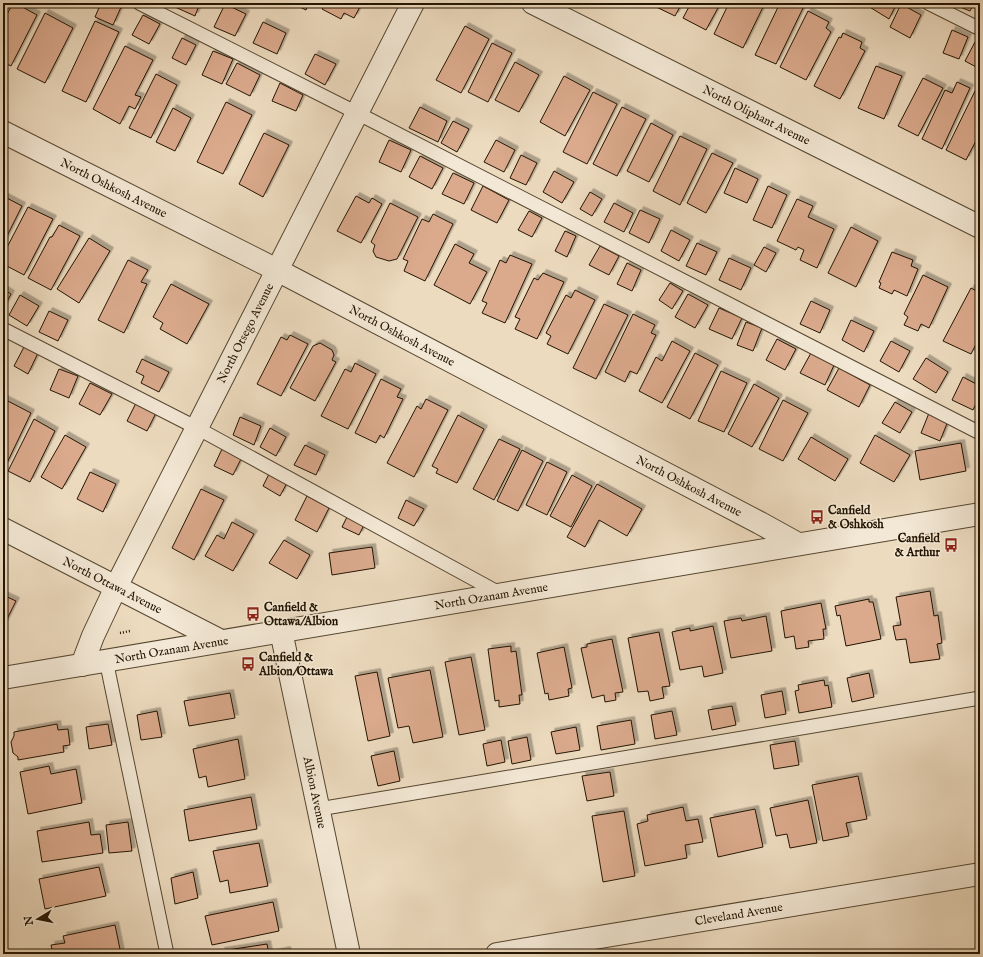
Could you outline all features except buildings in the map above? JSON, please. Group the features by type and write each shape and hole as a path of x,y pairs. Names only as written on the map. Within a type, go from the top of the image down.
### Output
{"street":[{"name":"North Otsego Avenue","path":"82,665 93,636 116,587 413,3"},
{"name":"North Oliphant Avenue","path":"533,3 980,226"},
{"name":"North Oshkosh Avenue","path":"3,132 277,270 798,544"},
{"name":"North Ozanam Avenue","path":"3,678 980,514"},
{"name":"North Ottawa Avenue","path":"3,529 221,641"},
{"name":"Albion Avenue","path":"281,631 349,954"},
{"name":"Cleveland Avenue","path":"497,954 980,874"}],"lane":[{"path":"139,3 357,113 980,433"},
{"path":"928,3 980,29"},
{"path":"3,329 197,428 501,594"},
{"path":"106,660 167,954"},
{"path":"319,809 980,698"}],"place":[{"name":"Canfield & Oshkosh","path":"817,517"},
{"name":"Canfield & Arthur","path":"951,545"},
{"name":"Canfield & Ottawa/Albion","path":"253,614"},
{"name":"Canfield & Albion/Ottawa","path":"248,664"}]}
